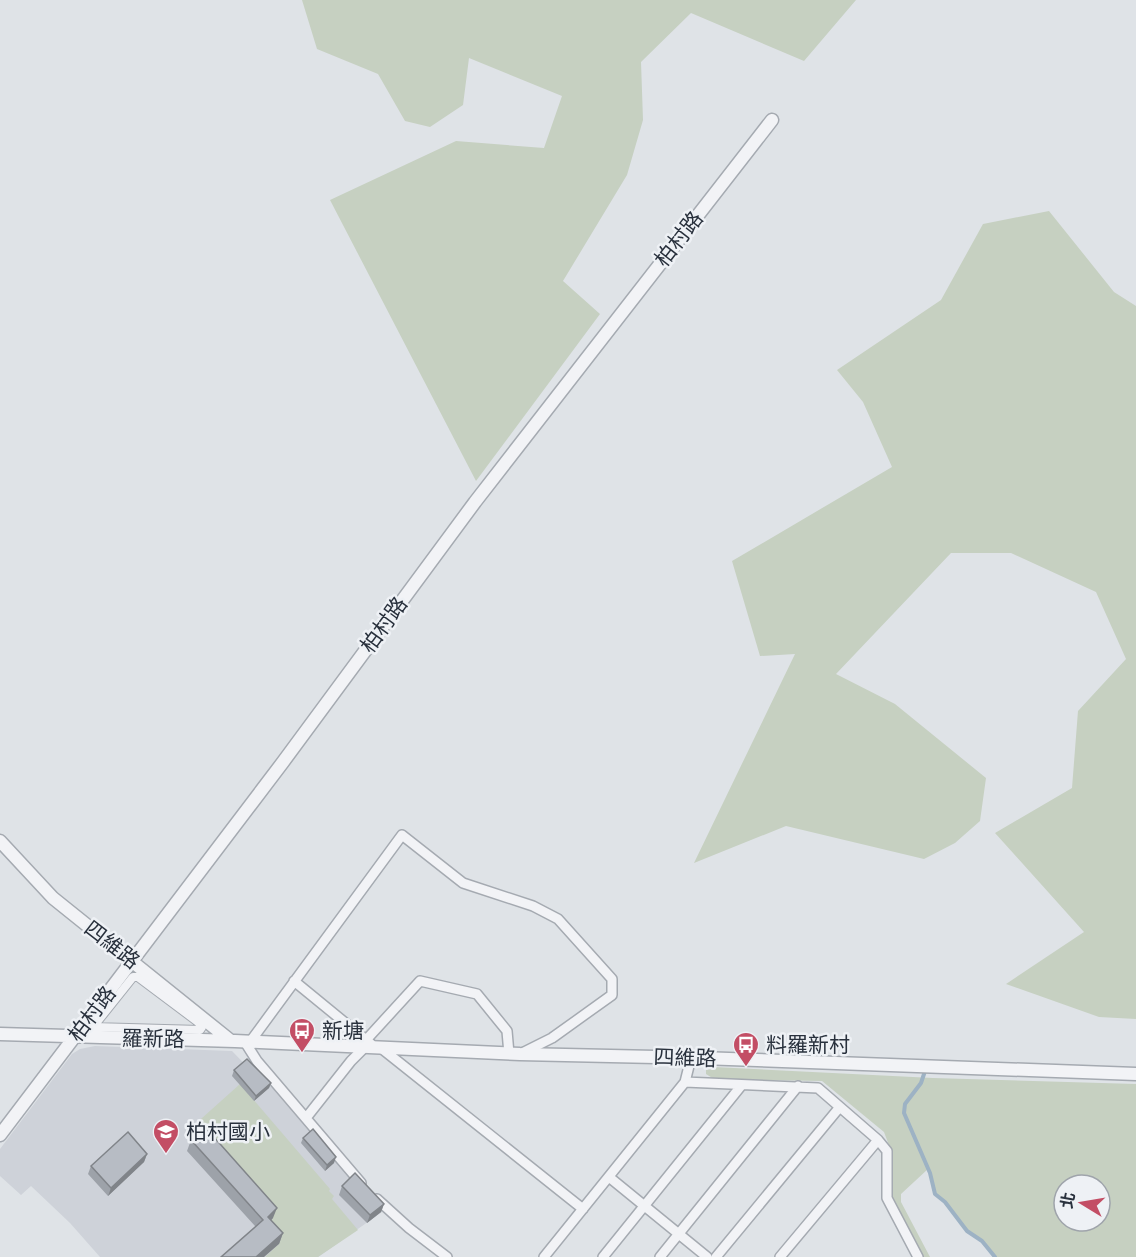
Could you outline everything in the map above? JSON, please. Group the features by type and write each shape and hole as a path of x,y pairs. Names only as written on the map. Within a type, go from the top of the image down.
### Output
{"street":[{"name":"柏村路","path":"0,1135 290,753 475,502 772,120"},
{"path":"306,1118 351,1061 372,1046 420,981 477,994 507,1031 515,1054 552,1038 612,995 612,979 558,920 533,906 463,882 402,835 294,981 240,1042 257,1061 306,1118 383,1206 447,1257"},
{"name":"四維路","path":"0,841 53,898 240,1042 515,1054 1136,1074"},
{"path":"133,977 138,977 202,1027 195,1031 95,1028 94,1025 133,977"},
{"path":"294,981 372,1046 583,1209"},
{"name":"羅新路","path":"0,1034 240,1042"},
{"path":"544,1257 685,1082 691,1058"},
{"path":"685,1082 818,1088 878,1140 887,1151 887,1198 918,1257"},
{"path":"603,1257 741,1086"},
{"path":"660,1257 798,1086"},
{"path":"716,1257 839,1108"},
{"path":"780,1257 878,1140"},
{"path":"609,1177 707,1257"}],"shaded area":[{"name":"柏村國小","path":"95,1046 232,1051 267,1087 271,1085 382,1212 318,1257 100,1257 70,1223 31,1186 21,1195 0,1176 0,1149 72,1054 80,1049"}],"green space":[{"path":"302,0 856,0 804,61 691,13 641,62 643,120 627,175 563,281 600,314 476,481 330,200 456,141 544,148 562,96 469,58 463,105 430,127 405,121 378,74 317,49"},
{"path":"1049,211 1114,292 1136,306 1136,1019 1099,1017 1006,984 1084,932 995,833 1072,788 1078,711 1126,659 1096,592 1011,553 951,553 836,674 895,704 986,778 980,821 955,843 924,859 786,826 694,863 795,654 760,656 732,561 892,467 863,402 837,370 941,300 983,224"},
{"path":"714,1067 933,1078 1136,1084 1136,1257 995,1257 982,1241 967,1231 945,1202 935,1194 928,1169 901,1194 901,1202 930,1257 923,1257 891,1195 890,1148 884,1132 822,1081 714,1079 706,1074 706,1070"},
{"path":"240,1084 330,1189 329,1191 334,1196 332,1199 358,1230 318,1257 265,1257 279,1244 264,1228 273,1218 192,1127"}],"building":[{"path":"247,1059 271,1083 256,1096 234,1070"},
{"path":"205,1127 277,1208 268,1217 283,1233 256,1257 221,1257 263,1220 191,1140"},
{"path":"313,1129 336,1157 327,1165 303,1138"},
{"path":"128,1132 147,1154 111,1188 91,1166"},
{"path":"355,1173 384,1204 370,1215 342,1186"}],"waterway":[{"path":"926,1068 921,1083 905,1104 904,1113 930,1173 935,1194 945,1202 967,1231 982,1241 995,1257"}],"place":[{"name":"新塘","path":"302,1054"},
{"name":"料羅新村","path":"746,1068"},
{"name":"柏村國小","path":"166,1155"}]}
